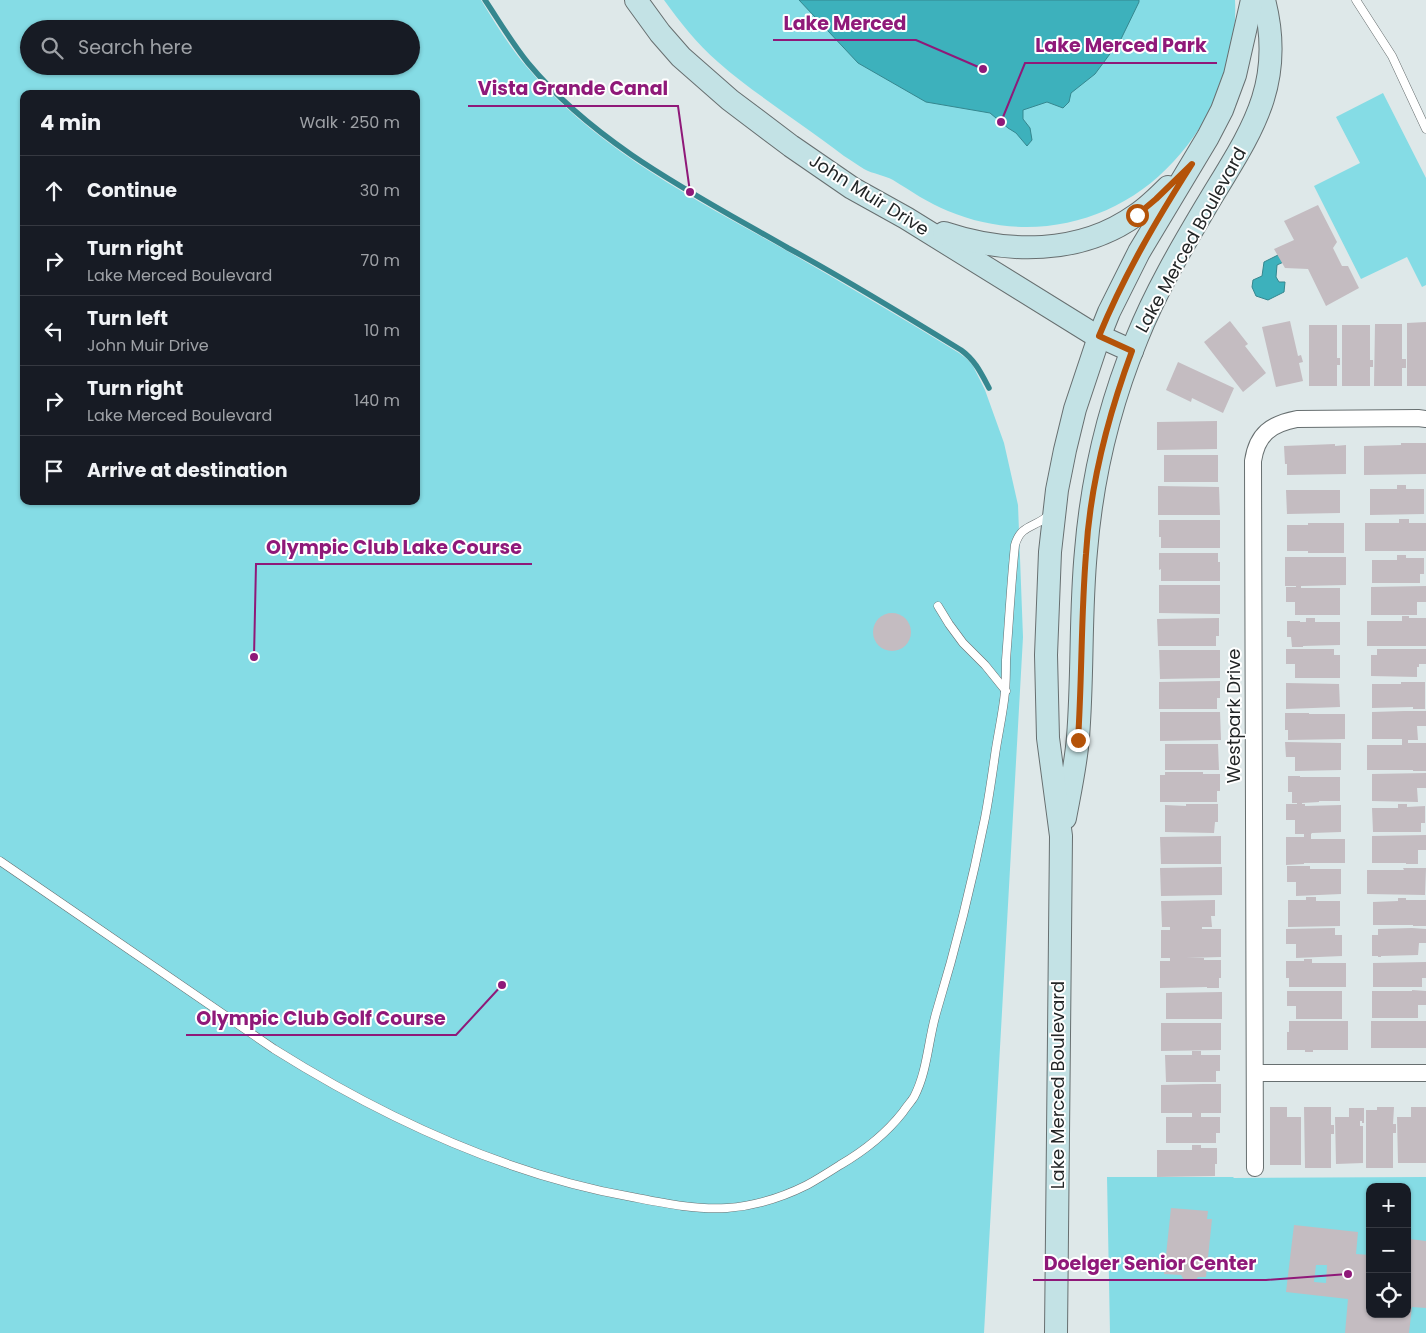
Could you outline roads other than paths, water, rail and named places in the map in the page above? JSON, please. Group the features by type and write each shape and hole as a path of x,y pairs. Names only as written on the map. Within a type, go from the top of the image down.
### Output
{"main road":[{"name":"John Muir Drive","path":"636,0 660,33 681,57 730,100 791,146 852,188 906,218 1099,336 1132,351"},
{"name":"Lake Merced Boulevard","path":"1056,1333 1061,836 1050,758 1046,655 1049,572 1054,511 1070,430 1081,389 1099,336 1138,252 1218,118 1232,83 1252,0"},
{"name":"Lake Merced Boulevard","path":"1061,836 1078,740 1086,553 1090,511 1106,430 1118,390 1142,327 1171,269 1244,143 1259,111 1265,93 1271,55 1271,35 1264,0"},
{"path":"906,218 950,235 990,244 1030,248 1067,244 1100,234 1128,221 1156,199 1192,164"}],"street":[{"name":"Westpark Drive","path":"1255,1168 1253,461 1255,450 1259,440 1275,425 1296,418 1418,418 1426,420"},
{"path":"1255,1073 1426,1073"}],"lane":[{"path":"1356,0 1392,56 1426,129"},
{"path":"0,861 274,1049 315,1074 422,1130 503,1163 556,1181 592,1190 664,1203 727,1208 782,1195 807,1185 864,1151 882,1136 913,1098 923,1074 935,1017 952,962 986,815 1006,691 1015,545 1017,537 1024,530 1043,521 1054,511"},
{"path":"938,606 963,643 985,665 1006,691"}],"waterway":[{"path":"485,0 528,63 555,93 616,144 683,188 854,285 961,350 974,362 989,388"}],"place":[{"name":"Lake Merced","path":"983,69"},
{"name":"Lake Merced Park","path":"1001,122"},
{"name":"Vista Grande Canal","path":"690,192"},
{"name":"Olympic Club Lake Course","path":"254,657"},
{"name":"Olympic Club Golf Course","path":"502,985"},
{"name":"Doelger Senior Center","path":"1348,1274"}]}
